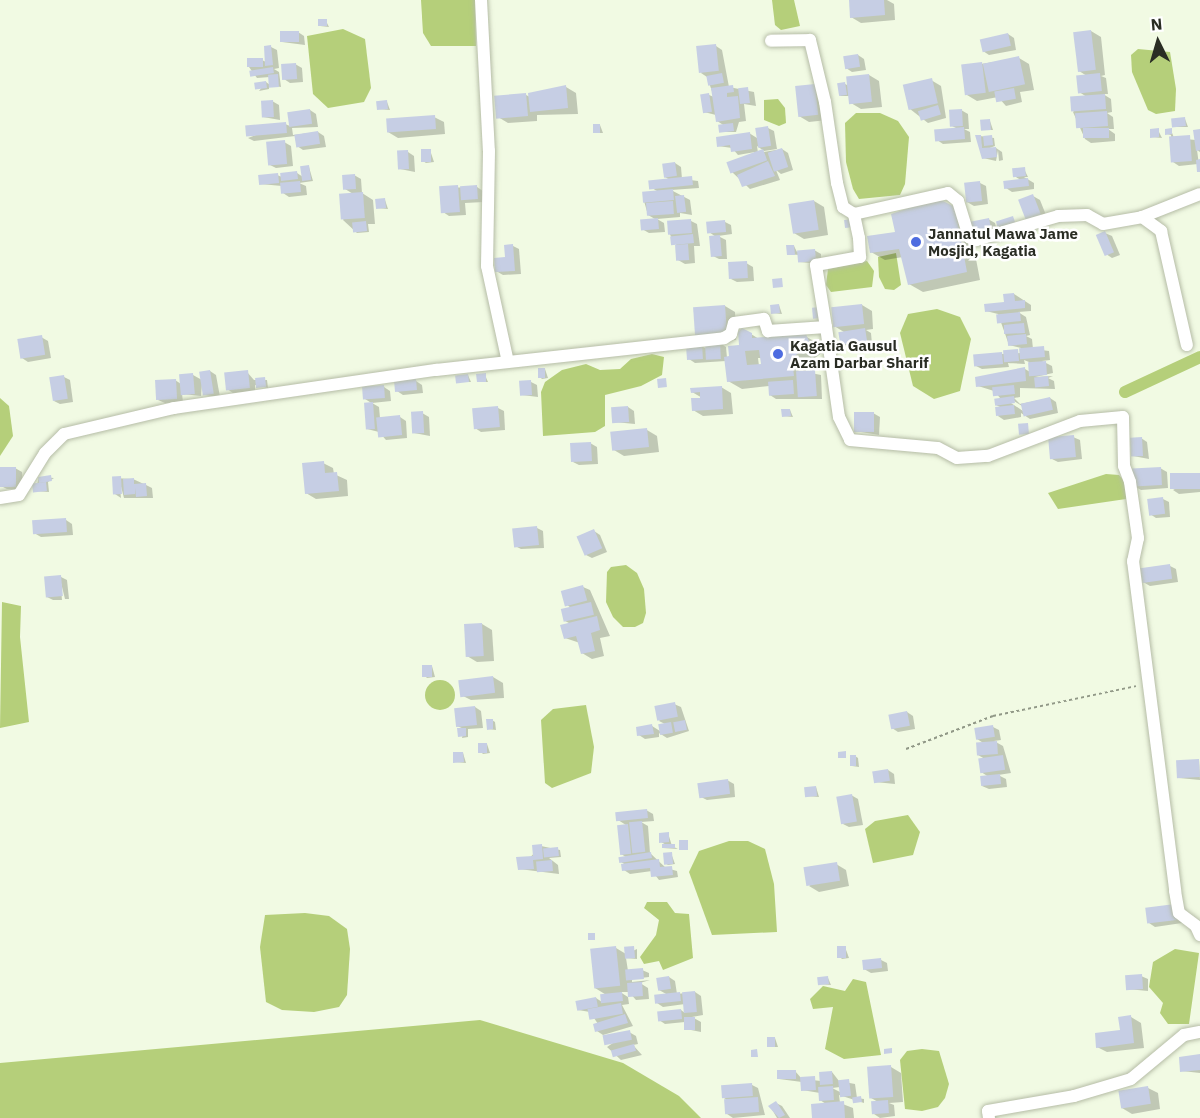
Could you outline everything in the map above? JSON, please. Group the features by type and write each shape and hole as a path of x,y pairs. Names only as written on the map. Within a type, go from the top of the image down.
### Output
{"street":[{"path":"481,0 489,151 487,266 508,362"},
{"path":"771,41 810,40 825,102 837,183 843,207 854,214 948,193 958,201 969,237 976,240 1058,216 1087,215 1102,224 1142,217 1200,194"},
{"path":"854,214 860,257 816,265 839,417 850,440 938,448 957,458 988,456 1080,422 1123,417 1124,466 1130,482 1138,538 1133,561 1179,913 1196,926 1200,935"},
{"path":"1142,217 1161,231 1187,345"},
{"path":"0,498 19,495 45,453 64,434 174,408 508,362 724,338 731,334 734,323 764,319 768,331 826,327"},
{"path":"989,1118 988,1111 1074,1096 1131,1079 1184,1035 1200,1032"}],"path":[{"path":"906,749 993,716 1148,685"}],"shaded area":[{"path":"421,0 475,0 476,46 431,46 423,33"},
{"path":"772,0 794,0 800,26 781,30 775,25"},
{"path":"343,29 365,39 371,88 364,102 328,108 313,94 307,36"},
{"path":"1138,49 1170,52 1176,89 1175,111 1156,114 1148,110 1132,72 1131,55"},
{"path":"778,99 785,108 786,123 779,126 764,120 764,100"},
{"path":"856,113 880,113 898,121 909,137 905,184 900,195 859,199 853,189 846,162 845,123"},
{"path":"896,253 901,285 894,290 885,289 879,277 878,257"},
{"path":"867,261 874,271 872,287 831,292 826,285 828,269"},
{"path":"937,309 960,317 971,339 960,391 934,399 913,386 900,333 908,314"},
{"path":"652,354 664,357 662,375 641,386 605,395 605,426 595,432 543,436 541,392 545,382 562,370 586,364 600,370 620,369 631,359"},
{"path":"0,398 9,406 13,436 0,456"},
{"path":"1106,474 1119,475 1127,484 1126,499 1058,509 1048,493"},
{"path":"626,565 637,573 644,589 646,613 643,623 635,627 623,627 613,617 606,602 607,572 611,567"},
{"path":"2,602 21,606 20,637 29,722 0,728"},
{"path":"440,680 451,684 455,695 451,706 440,710 429,706 425,695 429,684"},
{"path":"586,705 594,747 591,773 552,788 545,783 541,720 553,709"},
{"path":"908,815 920,832 913,855 873,863 865,829 875,821"},
{"path":"729,841 748,841 765,849 774,884 777,932 712,935 689,872 699,851"},
{"path":"647,902 667,902 675,913 689,914 693,958 663,970 659,961 644,964 640,957 656,935 659,920 644,908"},
{"path":"305,913 329,916 347,929 350,949 347,995 339,1007 314,1012 282,1010 266,1002 260,947 265,915"},
{"path":"1175,949 1199,953 1189,1024 1168,1024 1160,1013 1163,1003 1149,987 1153,962"},
{"path":"853,979 866,982 881,1055 844,1059 825,1049 833,1007 813,1009 810,999 823,986 845,991"},
{"path":"480,1020 623,1063 679,1096 701,1118 0,1118 0,1063"},
{"path":"922,1049 939,1051 949,1084 945,1098 938,1107 922,1111 905,1109 900,1060 907,1051"}],"building":[{"path":"849,0 884,0 885,15 850,18"},
{"path":"318,19 327,19 327,26 318,26"},
{"path":"1091,30 1096,70 1078,72 1073,32"},
{"path":"280,31 299,31 299,42 280,42"},
{"path":"1008,33 1011,46 983,52 980,40"},
{"path":"716,44 719,71 699,73 696,46"},
{"path":"271,45 273,65 265,66 264,46"},
{"path":"858,54 860,67 845,69 843,56"},
{"path":"1019,56 1025,84 989,92 983,64"},
{"path":"247,58 263,58 263,67 247,67"},
{"path":"982,62 986,93 965,95 961,65"},
{"path":"296,63 297,79 282,80 281,64"},
{"path":"273,67 274,73 250,77 249,71"},
{"path":"722,73 724,83 708,86 706,76"},
{"path":"1100,73 1102,91 1078,93 1076,76"},
{"path":"278,74 279,87 269,88 268,75"},
{"path":"869,74 872,102 849,104 846,76"},
{"path":"932,78 938,103 909,110 903,85"},
{"path":"266,81 267,88 255,90 254,83"},
{"path":"845,82 847,95 839,96 837,83"},
{"path":"815,84 818,115 798,117 795,86"},
{"path":"566,85 568,108 530,112 528,93"},
{"path":"733,85 734,92 727,93 727,97 738,96 740,118 716,122 711,88"},
{"path":"748,87 750,103 740,104 738,88"},
{"path":"1014,88 1016,99 996,102 994,91"},
{"path":"526,93 528,116 496,119 494,96"},
{"path":"709,93 712,112 703,113 700,94"},
{"path":"1105,94 1106,109 1071,111 1070,96"},
{"path":"273,100 274,117 262,118 261,101"},
{"path":"387,100 388,109 377,110 376,101"},
{"path":"938,105 941,115 921,121 918,111"},
{"path":"310,109 312,124 289,127 287,112"},
{"path":"962,109 963,126 950,127 949,110"},
{"path":"1107,111 1108,126 1076,128 1075,113"},
{"path":"435,115 436,129 387,132 386,118"},
{"path":"1185,117 1186,126 1172,127 1171,118"},
{"path":"990,119 991,130 981,131 980,120"},
{"path":"286,122 287,133 246,137 245,126"},
{"path":"733,123 734,131 719,133 718,125"},
{"path":"593,124 600,124 600,133 593,133"},
{"path":"768,126 771,146 758,148 755,128"},
{"path":"964,127 965,139 935,142 934,130"},
{"path":"1083,128 1109,128 1109,138 1083,138"},
{"path":"1159,128 1159,137 1150,138 1150,129"},
{"path":"1172,128 1172,134 1165,135 1165,129"},
{"path":"1200,129 1200,150 1196,151 1193,130"},
{"path":"318,131 320,144 296,148 294,135"},
{"path":"750,132 752,149 731,152 730,145 717,147 716,137"},
{"path":"975,135 981,135 982,148 996,147 997,157 982,159"},
{"path":"992,135 993,145 984,146 983,136"},
{"path":"1190,135 1192,161 1171,162 1169,136"},
{"path":"285,140 287,164 268,166 266,142"},
{"path":"782,148 788,167 774,172 768,153"},
{"path":"421,149 431,149 431,162 421,162"},
{"path":"763,149 767,160 730,174 726,162"},
{"path":"408,150 409,169 398,170 397,151"},
{"path":"1200,159 1200,172 1197,172 1196,160"},
{"path":"768,161 775,176 742,187 737,175"},
{"path":"675,162 677,176 664,178 662,164"},
{"path":"309,165 311,180 302,181 300,166"},
{"path":"1025,167 1026,176 1013,177 1012,168"},
{"path":"297,171 298,179 281,181 280,173"},
{"path":"278,173 279,183 259,185 258,175"},
{"path":"355,174 356,189 343,190 342,175"},
{"path":"692,176 693,185 649,190 648,181"},
{"path":"1028,178 1029,186 1004,189 1003,181"},
{"path":"300,181 301,192 281,194 280,183"},
{"path":"980,181 982,201 966,203 964,183"},
{"path":"458,185 460,212 441,213 439,186"},
{"path":"477,185 478,199 461,200 460,186"},
{"path":"673,189 674,200 643,203 642,192"},
{"path":"363,192 365,218 341,220 339,194"},
{"path":"1033,194 1042,217 1027,223 1018,200"},
{"path":"684,195 686,212 677,213 675,196"},
{"path":"385,198 386,208 376,209 375,199"},
{"path":"814,200 819,230 793,234 788,204"},
{"path":"673,201 674,214 647,216 646,203"},
{"name":"Jannatul Mawa Jame Mosjid, Kagatia","path":"929,201 943,201 955,207 967,272 908,285 899,249 870,253 867,236 895,232 891,214"},
{"path":"1013,216 1017,228 1000,234 996,222"},
{"path":"658,218 659,229 641,231 640,220"},
{"path":"989,218 992,234 973,237 970,222"},
{"path":"691,219 692,233 668,235 667,221"},
{"path":"853,219 854,227 845,228 844,220"},
{"path":"725,220 726,232 707,234 706,222"},
{"path":"366,221 367,231 353,232 352,222"},
{"path":"1105,231 1114,252 1105,256 1096,235"},
{"path":"693,234 694,243 671,245 670,236"},
{"path":"720,235 722,256 711,257 709,236"},
{"path":"513,244 515,271 495,272 494,258 505,257 504,245"},
{"path":"688,244 689,260 676,261 675,245"},
{"path":"786,245 794,245 795,255 787,255"},
{"path":"815,249 816,261 798,263 797,251"},
{"path":"747,261 748,278 729,279 728,262"},
{"path":"782,278 783,287 773,288 772,279"},
{"path":"1014,293 1015,301 1025,300 1025,308 985,312 984,304 1004,302 1003,294"},
{"path":"779,304 780,313 771,314 770,305"},
{"path":"862,304 864,324 833,327 831,307"},
{"path":"725,305 727,335 695,337 693,307"},
{"path":"820,307 821,318 813,319 812,308"},
{"path":"1020,312 1021,321 997,323 996,315"},
{"path":"1024,323 1025,333 1004,334 1004,325"},
{"name":"Kagatia Gausul Azam Darbar Sharif","path":"742,328 752,333 752,338 806,334 810,344 792,358 794,376 727,382 724,357 729,356 728,346 739,345 738,332","holes":["759,350 761,364 747,365 745,351"]},
{"path":"865,328 867,341 840,345 838,332"},
{"path":"1026,334 1027,344 1008,346 1007,336"},
{"path":"42,335 45,355 20,359 17,339"},
{"path":"720,342 721,359 706,360 705,343"},
{"path":"702,345 703,359 687,360 686,346"},
{"path":"1044,346 1045,357 1020,359 1019,348"},
{"path":"1018,349 1019,361 1004,362 1003,350"},
{"path":"1002,352 1003,364 974,366 973,355"},
{"path":"1046,361 1047,375 1029,376 1028,362"},
{"path":"1025,367 1026,381 976,387 975,377"},
{"path":"538,368 545,368 545,378 538,378"},
{"path":"210,370 214,394 203,395 199,372"},
{"path":"248,370 250,388 226,390 224,373"},
{"path":"815,370 817,396 798,397 796,371"},
{"path":"193,373 195,394 181,395 179,374"},
{"path":"486,373 486,382 477,382 476,374"},
{"path":"468,374 469,382 456,384 455,376"},
{"path":"64,375 68,399 53,401 49,377"},
{"path":"1048,376 1049,386 1035,387 1034,377"},
{"path":"265,377 266,387 256,388 255,378"},
{"path":"666,378 667,387 658,388 657,379"},
{"path":"176,379 177,399 156,400 155,380"},
{"path":"416,379 417,390 395,392 394,381"},
{"path":"531,380 532,395 520,396 519,381"},
{"path":"793,380 794,394 769,396 768,382"},
{"path":"384,385 385,398 363,400 362,387"},
{"path":"1014,385 1015,394 993,396 992,387"},
{"path":"722,386 723,409 692,411 691,398 700,398 700,392 691,393 690,388"},
{"path":"1014,396 1015,403 995,406 994,399"},
{"path":"1050,397 1053,410 1024,416 1021,404"},
{"path":"373,402 375,429 366,430 364,403"},
{"path":"1014,405 1015,414 996,416 995,407"},
{"path":"498,406 500,427 474,429 472,408"},
{"path":"628,406 629,422 612,423 611,407"},
{"path":"781,409 790,409 791,416 782,417"},
{"path":"423,411 424,433 412,434 411,412"},
{"path":"854,412 874,412 874,432 854,432"},
{"path":"400,415 402,435 378,437 376,418"},
{"path":"1028,423 1029,434 1019,435 1018,424"},
{"path":"647,428 649,447 612,451 610,432"},
{"path":"1074,435 1076,457 1050,459 1048,437"},
{"path":"1142,437 1143,456 1131,457 1130,438"},
{"path":"591,442 592,461 571,462 570,443"},
{"path":"324,461 325,473 337,472 339,491 305,494 302,463"},
{"path":"0,467 16,467 16,487 0,487"},
{"path":"1161,467 1162,485 1133,486 1132,469"},
{"path":"1170,473 1200,473 1200,489 1170,489"},
{"path":"51,475 52,481 39,483 38,477"},
{"path":"112,476 121,476 122,494 113,494"},
{"path":"134,478 134,484 146,483 147,496 136,497 135,488 135,494 124,495 123,479"},
{"path":"46,482 47,491 33,492 32,483"},
{"path":"1163,497 1165,514 1149,516 1147,499"},
{"path":"66,518 67,532 33,534 32,520"},
{"path":"537,526 539,545 514,548 512,529"},
{"path":"594,529 602,548 585,556 577,536"},
{"path":"1170,564 1172,579 1142,583 1140,568"},
{"path":"61,575 63,596 46,597 44,576"},
{"path":"583,585 587,600 565,606 561,591"},
{"path":"591,602 594,615 564,622 561,609"},
{"path":"597,616 600,630 591,633 595,651 581,654 576,636 564,639 560,625"},
{"path":"482,623 484,656 466,657 464,624"},
{"path":"422,665 432,665 432,677 422,677"},
{"path":"493,676 495,693 460,697 458,680"},
{"path":"675,702 678,717 657,721 654,706"},
{"path":"475,706 477,725 456,727 454,708"},
{"path":"907,711 910,726 891,729 888,715"},
{"path":"486,719 493,719 493,729 487,730"},
{"path":"685,720 687,730 675,732 673,722"},
{"path":"671,722 673,733 660,735 658,724"},
{"path":"652,724 654,734 637,736 636,727"},
{"path":"993,725 995,737 976,740 974,728"},
{"path":"457,728 466,728 466,736 458,737"},
{"path":"997,741 998,754 977,755 976,742"},
{"path":"478,743 487,743 487,753 478,753"},
{"path":"846,751 846,758 838,758 838,752"},
{"path":"453,752 463,752 464,762 453,763"},
{"path":"850,755 856,755 856,766 850,766"},
{"path":"1003,755 1005,770 980,773 978,758"},
{"path":"1199,759 1200,777 1177,778 1176,760"},
{"path":"888,769 890,781 874,783 872,772"},
{"path":"1000,774 1001,784 981,786 980,776"},
{"path":"728,779 730,794 699,798 697,783"},
{"path":"816,786 817,796 805,797 804,787"},
{"path":"852,794 857,822 841,824 836,797"},
{"path":"647,809 648,818 616,821 615,812"},
{"path":"642,821 645,852 632,853 629,822"},
{"path":"628,824 631,854 620,855 617,825"},
{"path":"669,832 669,842 659,843 659,833"},
{"path":"679,840 688,840 688,850 679,850"},
{"path":"542,844 543,859 533,860 534,869 518,870 516,857 533,856 532,845"},
{"path":"662,844 675,844 675,848 662,848"},
{"path":"558,847 559,856 544,858 543,849"},
{"path":"651,852 652,858 619,863 618,857"},
{"path":"672,852 673,864 664,865 663,853"},
{"path":"659,859 660,867 672,866 673,875 651,877 650,868 622,871 621,864"},
{"path":"552,860 553,871 537,872 536,861"},
{"path":"837,862 840,881 806,886 803,867"},
{"path":"1175,904 1177,920 1147,924 1145,908"},
{"path":"588,933 595,933 595,940 588,940"},
{"path":"616,946 620,986 594,988 590,949"},
{"path":"634,946 635,958 625,959 624,947"},
{"path":"837,946 846,946 846,958 837,958"},
{"path":"881,958 882,968 863,970 862,960"},
{"path":"643,968 644,979 626,981 625,970"},
{"path":"1142,974 1143,989 1126,990 1125,975"},
{"path":"669,976 671,989 658,991 656,978"},
{"path":"828,976 829,984 818,985 817,977"},
{"path":"642,982 643,996 628,997 627,983"},
{"path":"695,991 697,1012 684,1013 682,992"},
{"path":"622,992 623,1001 601,1003 600,994"},
{"path":"680,992 681,1001 655,1004 654,995"},
{"path":"596,997 598,1007 577,1011 575,1001"},
{"path":"621,1003 623,1014 589,1020 588,1009"},
{"path":"681,1009 682,1019 658,1021 657,1012"},
{"path":"625,1014 628,1023 595,1032 593,1024"},
{"path":"1131,1015 1134,1043 1096,1048 1095,1033 1120,1030 1118,1017"},
{"path":"684,1017 695,1017 695,1030 684,1030"},
{"path":"630,1030 632,1040 604,1045 603,1035"},
{"path":"767,1037 775,1037 775,1047 767,1047"},
{"path":"634,1044 636,1051 613,1057 611,1051"},
{"path":"892,1048 892,1053 884,1054 884,1049"},
{"path":"757,1049 758,1057 751,1057 751,1050"},
{"path":"1200,1054 1200,1070 1180,1072 1179,1057"},
{"path":"891,1065 893,1097 869,1099 867,1067"},
{"path":"777,1070 796,1070 796,1079 777,1079"},
{"path":"832,1071 833,1084 820,1085 819,1072"},
{"path":"815,1076 816,1090 801,1091 800,1077"},
{"path":"849,1079 851,1096 840,1097 838,1080"},
{"path":"752,1083 753,1096 722,1098 721,1085"},
{"path":"833,1086 834,1100 819,1101 818,1087"},
{"path":"1148,1086 1151,1104 1121,1108 1118,1091"},
{"path":"861,1096 862,1102 853,1103 852,1097"},
{"path":"758,1097 759,1112 725,1114 724,1099"},
{"path":"888,1100 889,1113 872,1114 871,1101"},
{"path":"776,1101 785,1115 779,1118 768,1106"},
{"path":"844,1101 845,1118 812,1118 811,1104"}],"waterway":[{"path":"1125,392 1200,357"}],"place":[{"name":"Jannatul Mawa Jame Mosjid, Kagatia","path":"916,242"},
{"name":"Kagatia Gausul Azam Darbar Sharif","path":"778,354"}]}
